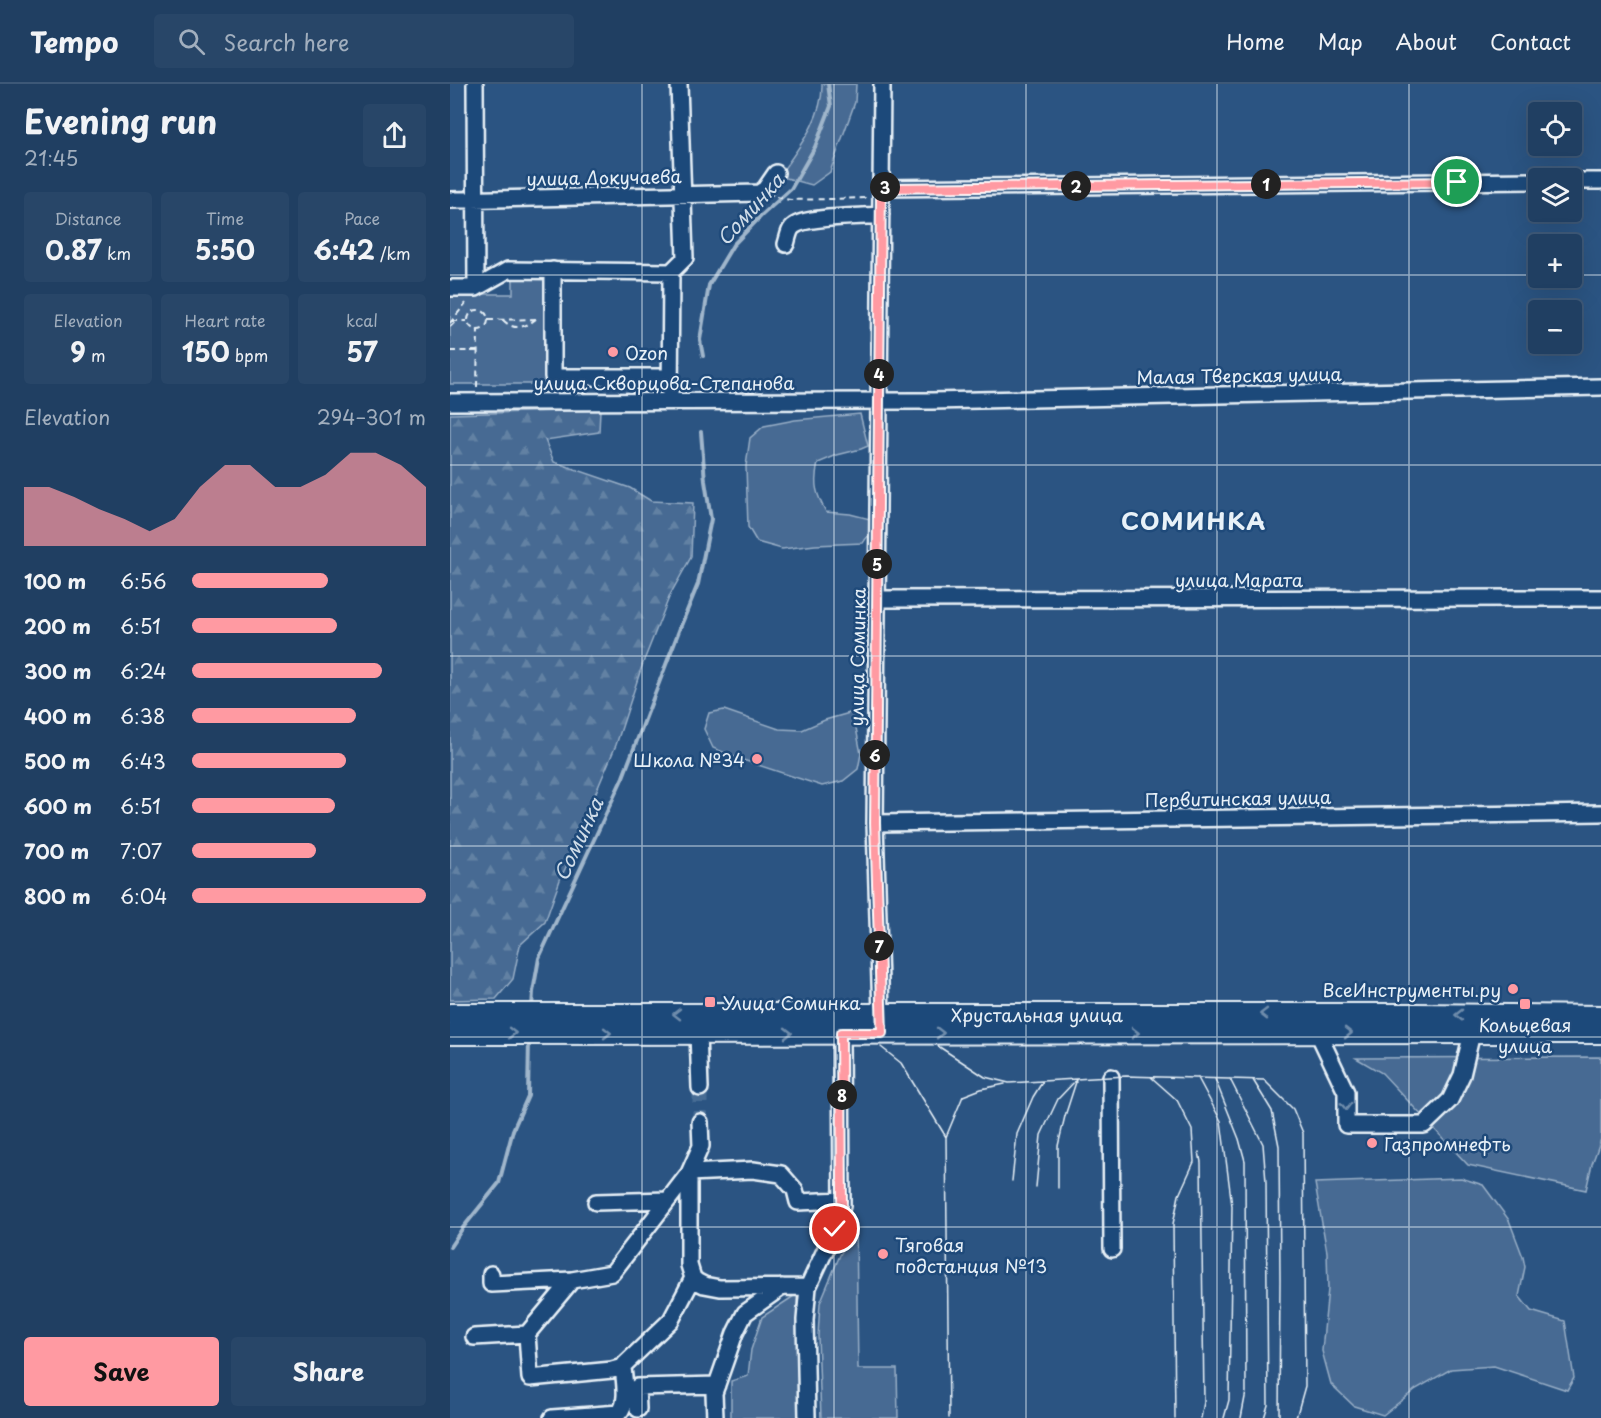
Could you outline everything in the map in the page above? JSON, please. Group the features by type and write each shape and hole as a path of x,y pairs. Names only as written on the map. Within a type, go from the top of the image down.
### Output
{"main road":[{"path":"450,1014 474,1023"},
{"name":"Хрустальная улица","path":"474,1023 882,1024 1417,1014 1601,1016"},
{"path":"450,1034 474,1023"},
{"name":"Хрустальная улица","path":"549,1023 698,1033 841,1024"},
{"name":"Хрустальная улица","path":"882,1024 1318,1033 1601,1033"}],"street":[{"path":"472,293 476,199 474,84"},
{"path":"670,402 671,272 685,258 679,84"},
{"name":"улица Соминка","path":"882,84 875,823 882,1024"},
{"name":"улица Докучаева","path":"450,200 759,193 765,189 776,174"},
{"path":"1582,181 1601,181"},
{"path":"881,192 1528,182"},
{"path":"786,244 794,225 810,220 881,215"},
{"path":"450,288 472,293 508,270 671,272"},
{"path":"554,270 553,377 670,377"},
{"name":"Малая Тверская улица","path":"879,401 932,402 1601,387"},
{"name":"улица Скворцова-Степанова","path":"450,402 879,401"},
{"name":"улица Марата","path":"877,599 1601,598"},
{"name":"Первитинская улица","path":"875,823 1601,813"},
{"path":"807,1418 805,1320 808,1287 835,1229 842,1206 841,1024"},
{"path":"698,1033 700,1088"},
{"path":"1318,1033 1346,1092 1346,1125 1424,1125 1450,1100 1462,1075 1472,1033"},
{"path":"1111,1077 1112,1250"},
{"path":"491,1274 491,1284 572,1280 612,1273 689,1173 701,1146 700,1122"},
{"path":"689,1173 753,1170 781,1174 795,1190 798,1202 842,1200"},
{"path":"689,1173 689,1265 693,1278 704,1285 720,1288 808,1287"},
{"path":"596,1202 668,1200"},
{"path":"572,1280 527,1334 530,1378 623,1367 671,1320 693,1278"},
{"path":"715,1418 714,1393 735,1333 745,1313 782,1287"},
{"path":"474,1337 527,1334"},
{"path":"552,1418 619,1413 625,1400 623,1367"},
{"path":"638,1408 637,1387 717,1385"}],"path":[{"path":"790,200 881,192"},
{"path":"451,322 472,293"},
{"path":"475,310 485,313 488,320 485,327 478,330 472,329 467,321 469,314 475,310"},
{"path":"488,320 554,318"},
{"path":"503,320 517,328 524,327 536,319"},
{"path":"450,327 456,321"},
{"path":"451,322 467,321"},
{"path":"477,387 478,330"},
{"path":"450,351 478,351"}],"green space":[{"path":"822,84 856,84 855,102 830,172 812,185 779,176 814,121"},
{"path":"513,275 546,275 549,384 450,384 450,294 513,294"},
{"path":"600,410 599,432 545,440 554,462 630,488 651,501 693,503 691,557 670,595 643,663 616,745 591,804 584,831 561,877 545,922 520,945 513,979 496,999 450,1000 450,414"},
{"path":"860,414 868,446 818,463 816,483 826,512 870,519 871,531 863,543 782,549 757,542 748,527 746,466 750,438 764,426 795,420"},
{"path":"724,710 779,729 802,730 853,712 861,754 858,769 843,781 822,786 713,748 704,729 709,713"},
{"path":"1601,1057 1601,1139 1586,1190 1468,1165 1382,1073 1356,1058"},
{"path":"1461,1178 1483,1185 1509,1220 1525,1267 1519,1296 1531,1311 1565,1321 1574,1378 1567,1390 1494,1366 1451,1369 1416,1389 1383,1415 1354,1406 1331,1384 1322,1351 1328,1289 1327,1252 1315,1183"},
{"path":"856,1227 858,1369 897,1369 898,1418 821,1418 818,1336 820,1303 840,1255"},
{"path":"797,1294 798,1418 731,1418 731,1381 748,1376 751,1350 762,1317"}],"waterway":[{"name":"Соминка","path":"703,356 700,340 709,285 733,245 791,189 815,147 831,106 828,84"},
{"name":"Соминка","path":"532,1008 539,958 623,777 698,584 711,519 701,432"},
{"name":"Соминка","path":"450,1247 499,1183 513,1130 528,1096 529,1039"}],"tunnel":[{"path":"700,1088 700,1122"}],"tram line":[{"path":"938,1046 985,1077 1009,1083 1126,1076 1264,1080 1293,1109 1303,1133 1305,1386 1296,1418"},
{"path":"881,1047 901,1063 946,1137"},
{"path":"1151,1077 1177,1100 1192,1130 1194,1162 1179,1195 1173,1224 1175,1418"},
{"path":"1198,1078 1221,1121 1232,1206 1229,1400 1224,1418"},
{"path":"1036,1187 1041,1135 1058,1099 1077,1079"},
{"path":"1215,1079 1239,1139 1245,1161 1246,1392 1241,1418"},
{"path":"1230,1079 1263,1144 1266,1182 1268,1405 1264,1418"},
{"path":"1253,1080 1272,1111 1279,1146 1279,1418"},
{"path":"1012,1181 1017,1134 1033,1097 1043,1081"},
{"path":"1058,1188 1058,1146 1076,1082"},
{"path":"949,1418 946,1137 963,1096 1005,1084"},
{"path":"1199,1152 1204,1402 1201,1418"}],"place":[{"name":"Ozon","path":"613,352"},
{"name":"Школа №34","path":"757,759"},
{"name":"ВсеИнструменты.ру","path":"1513,989"},
{"name":"Улица Соминка","path":"710,1002"},
{"name":"Кольцевая улица","path":"1525,1004"},
{"name":"Газпромнефть","path":"1372,1143"},
{"name":"Тяговая подстанция №13","path":"883,1254"}],"district":[{"name":"СОМИНКА","path":"1194,520"}],"route":[{"path":"835,1229 842,1206 841,1033 882,1033 875,823 881,188 1457,182"}]}
